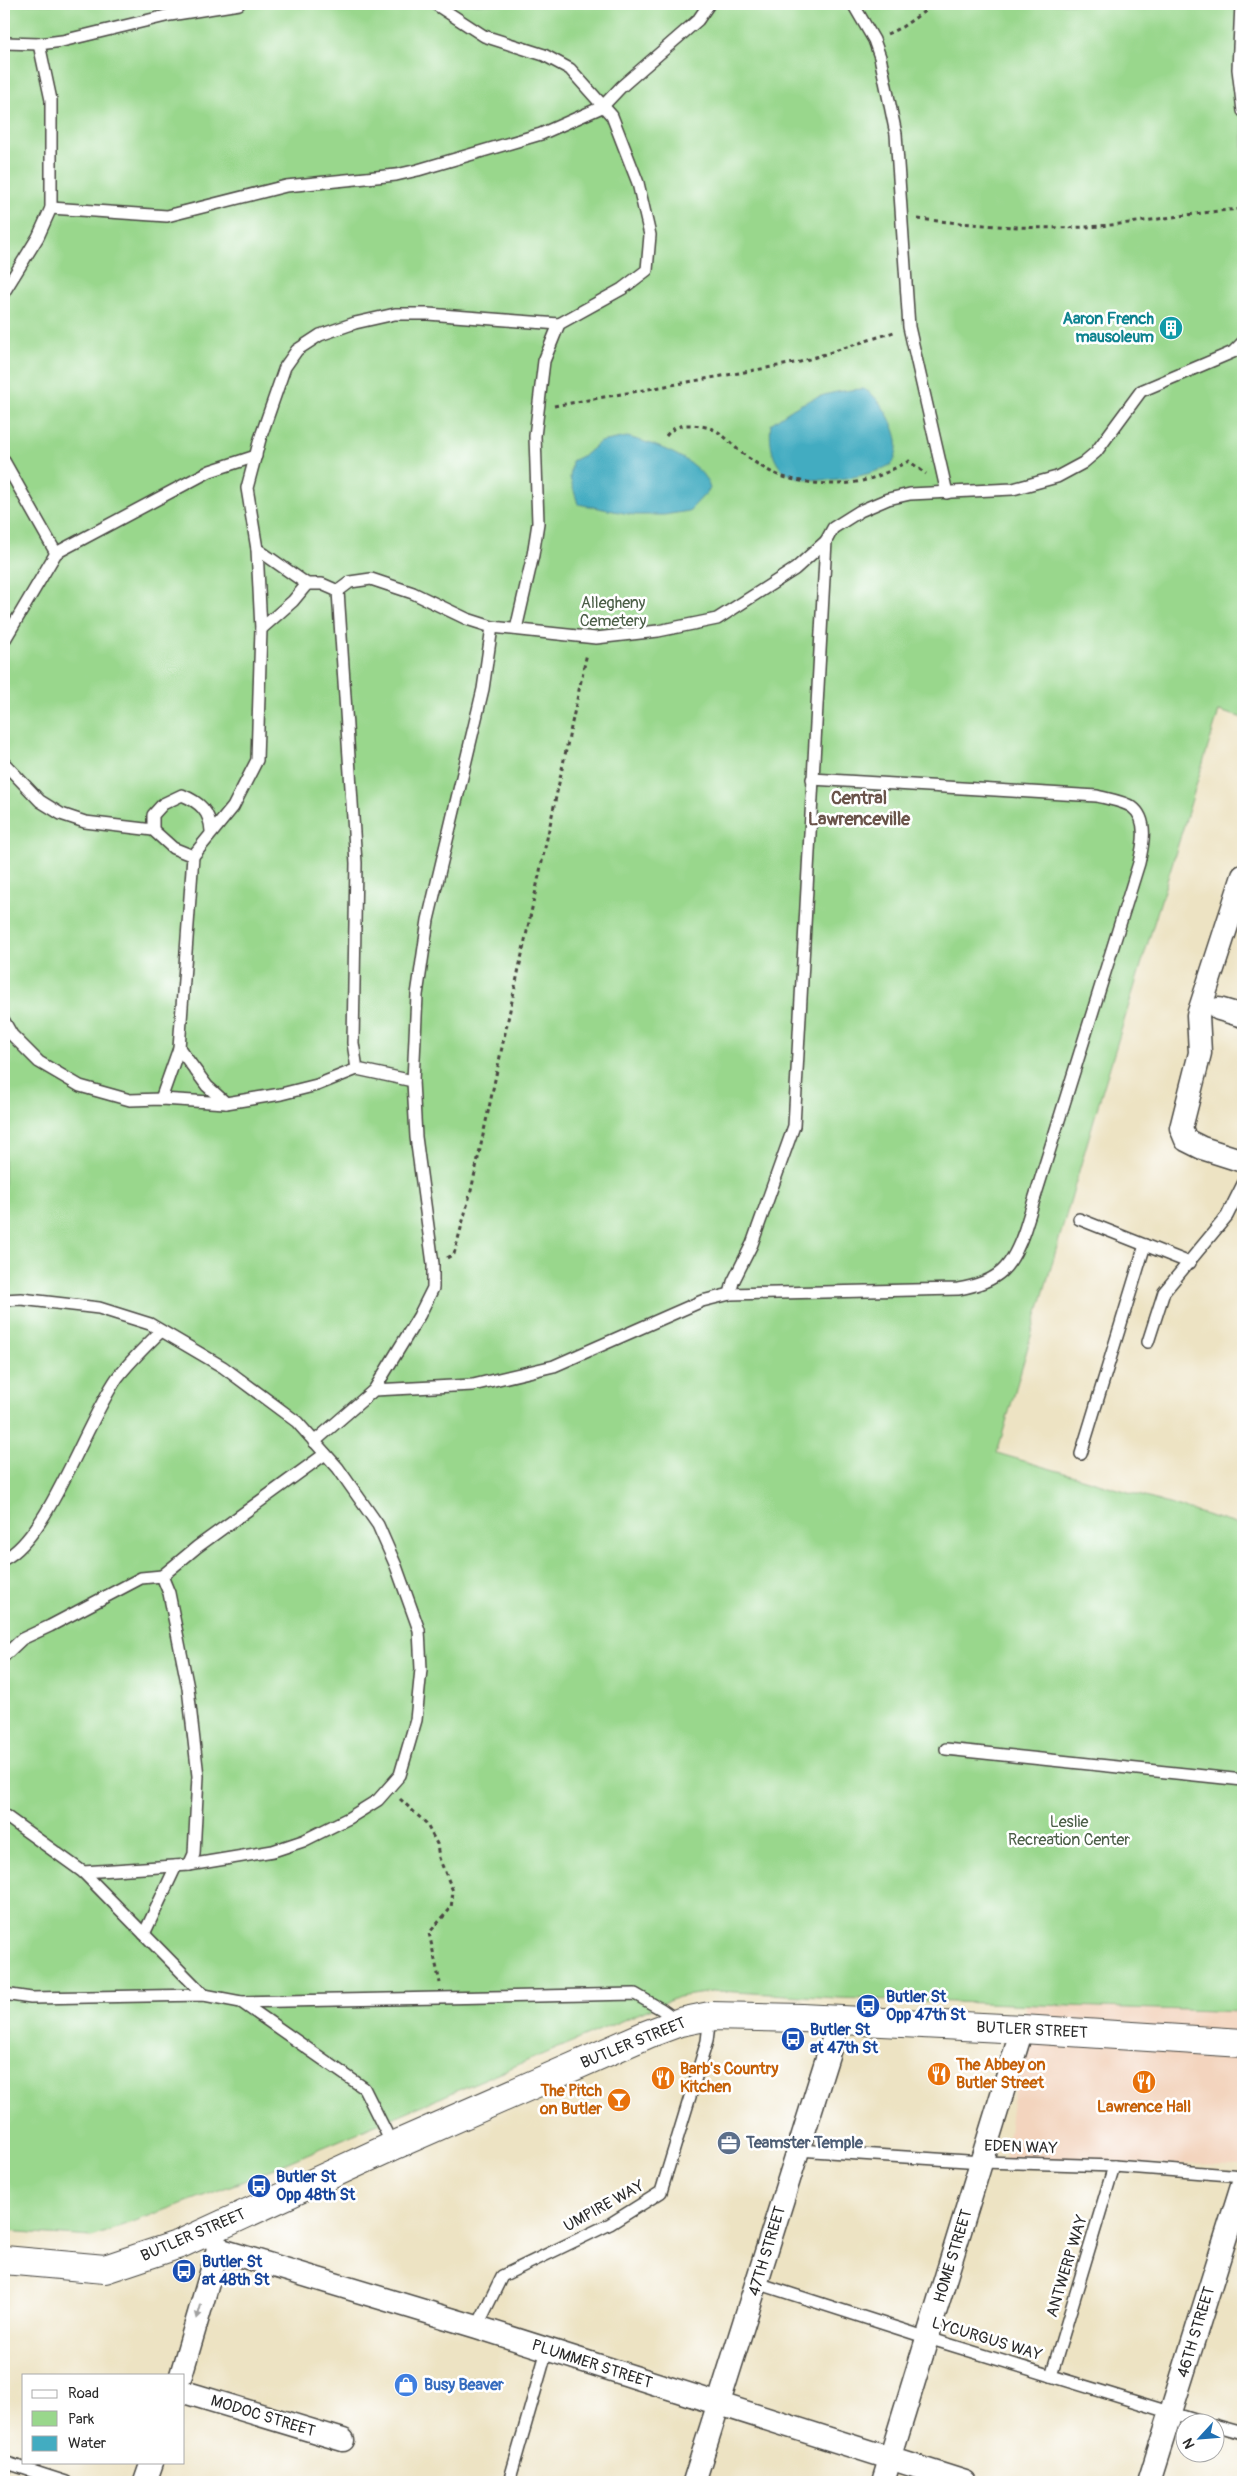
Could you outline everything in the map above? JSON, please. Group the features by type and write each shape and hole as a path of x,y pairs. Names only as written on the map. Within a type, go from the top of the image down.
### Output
{"main road":[{"name":"BUTLER STREET","path":"4,2260 105,2269 180,2244 215,2239 393,2146 680,2022 710,2016 1022,2029 1243,2043"}],"street":[{"path":"1243,876 1198,1014 1200,1053 1181,1128 1186,1140 1202,1148 1243,1160"},
{"path":"1219,1009 1243,1016"},
{"name":"47TH STREET","path":"694,2482 839,2020"},
{"name":"HOME STREET","path":"883,2482 1022,2029"},
{"name":"46TH STREET","path":"1149,2482 1243,2182"},
{"path":"181,2374 215,2239"},
{"name":"PLUMMER STREET","path":"215,2239 547,2350 965,2482"},
{"name":"MODOC STREET","path":"185,2392 343,2440"},
{"path":"145,2482 151,2464"}],"lane":[{"path":"4,43 39,44 62,41 170,14 239,4"},
{"path":"161,1099 179,1048 193,856 211,831 233,807 257,760 261,629 257,549 247,488 284,367 297,350 320,335 355,323 395,314 428,314 559,324 622,289 647,270 650,235 638,183 612,116 570,69 544,54 484,36 435,4"},
{"path":"50,208 167,216 286,186 396,175 541,134 602,106 698,20 709,4"},
{"path":"853,4 874,40 880,57 896,134 909,327 947,492"},
{"path":"1241,4 1238,69 1243,111"},
{"path":"4,292 38,237 50,208 50,100 39,44"},
{"path":"516,629 534,555 538,523 535,436 544,361 559,324"},
{"path":"338,591 350,582 372,579 413,593 467,619 492,628 596,638 658,632 717,619 795,569 826,541 833,528 860,511 881,502 910,494 1013,489 1058,477 1083,463 1096,452 1141,391 1233,352 1243,342"},
{"path":"4,641 56,553 210,471 256,456"},
{"path":"4,460 56,553"},
{"path":"730,1294 733,1282 752,1244 794,1126 826,541"},
{"path":"257,549 307,584 322,584 338,591"},
{"path":"261,629 293,601 307,584"},
{"path":"338,591 356,863 353,1043 357,1069"},
{"path":"314,1442 374,1390 419,1316 433,1288 433,1264 416,1137 413,1081 417,995 428,920 483,689 492,628"},
{"path":"4,763 40,800 61,814 85,822 154,830 173,848 193,856"},
{"path":"374,1390 473,1385 554,1366 702,1301 730,1294 958,1289 979,1286 997,1276 1010,1263 1025,1229 1143,845 1142,822 1138,813 1131,806 1097,796 812,779"},
{"path":"154,830 153,815 163,804 182,795 196,801 206,811 211,831"},
{"path":"4,1021 12,1035 39,1062 80,1086 130,1100 161,1099 226,1102 281,1094 317,1085 357,1069 413,1081"},
{"path":"179,1048 207,1086 226,1102"},
{"path":"1148,1342 1164,1292 1190,1263 1227,1216 1243,1184"},
{"path":"1079,1219 1190,1263"},
{"path":"1081,1454 1145,1245"},
{"path":"4,1300 21,1299 99,1308 150,1324 223,1367 297,1422 338,1468 378,1525 396,1566 419,1630 421,1669 416,1720 400,1775 378,1800 349,1818 303,1841 273,1851 190,1865 83,1872"},
{"path":"4,1559 16,1553 35,1530 117,1379 161,1331"},
{"path":"4,1656 22,1639 141,1578 162,1576 197,1547 325,1454"},
{"path":"162,1576 169,1593 188,1688 198,1776 194,1854 190,1865"},
{"path":"946,1749 1243,1780"},
{"path":"4,1816 83,1872 204,1994"},
{"path":"144,1934 176,1866"},
{"path":"4,1994 31,1998 204,1994 241,2002 635,1994 661,2008 680,2022"},
{"path":"241,2002 364,2088 393,2146"},
{"name":"UMPIRE WAY","path":"477,2327 502,2276 610,2224 661,2192 708,2041 710,2016"},
{"name":"EDEN WAY","path":"798,2150 982,2162 1114,2166 1243,2176"},
{"name":"ANTWERP WAY","path":"1051,2376 1114,2166"},
{"name":"LYCURGUS WAY","path":"757,2283 1174,2414"},
{"path":"509,2482 547,2350"},
{"path":"1224,2428 1243,2433"},
{"path":"4,2462 66,2482"}],"path":[{"path":"874,40 902,27 935,4"},
{"path":"902,218 1004,228 1101,226 1209,211 1243,209"},
{"path":"538,409 800,362 909,327"},
{"path":"666,436 674,429 684,425 711,427 748,458 778,475 793,480 840,484 858,482 875,477 909,461 947,492"},
{"path":"433,1264 454,1254 458,1245 588,649 596,638"},
{"path":"388,1789 426,1823 437,1844 439,1858 453,1891 451,1908 429,1933 438,1967"}],"shaded area":[{"path":"1026,2005 1243,2012 1243,2165 1005,2162"}],"green space":[{"name":"Allegheny Cemetery","path":"4,4 1243,4 1243,718 1219,711 1097,1109 997,1453 1243,1526 1243,2012 838,1998 718,1991 678,1997 241,2182 92,2237 4,2231"}],"water":[{"path":"863,389 880,403 893,426 897,443 893,463 855,477 823,480 794,476 780,467 776,462 772,449 771,424 803,403 836,392"},
{"path":"627,437 663,448 688,461 706,479 710,489 689,511 664,515 634,515 578,504 570,478 572,461 586,454 600,442"}],"place":[{"name":"Aaron French mausoleum","path":"1171,328"},
{"name":"Butler St Opp 47th St","path":"868,2006"},
{"name":"Butler St at 47th St","path":"793,2039"},
{"name":"The Abbey on Butler Street","path":"939,2074"},
{"name":"Barb's Country Kitchen","path":"663,2078"},
{"name":"Lawrence Hall","path":"1144,2082"},
{"name":"The Pitch on Butler","path":"619,2100"},
{"name":"Teamster Temple","path":"729,2143"},
{"name":"Butler St Opp 48th St","path":"259,2186"},
{"name":"Butler St at 48th St","path":"184,2271"},
{"name":"Busy Beaver","path":"406,2385"}],"district":[{"name":"Central Lawrenceville","path":"859,808"}],"park label":[{"name":"Leslie Recreation Center","path":"1069,1831"}]}
